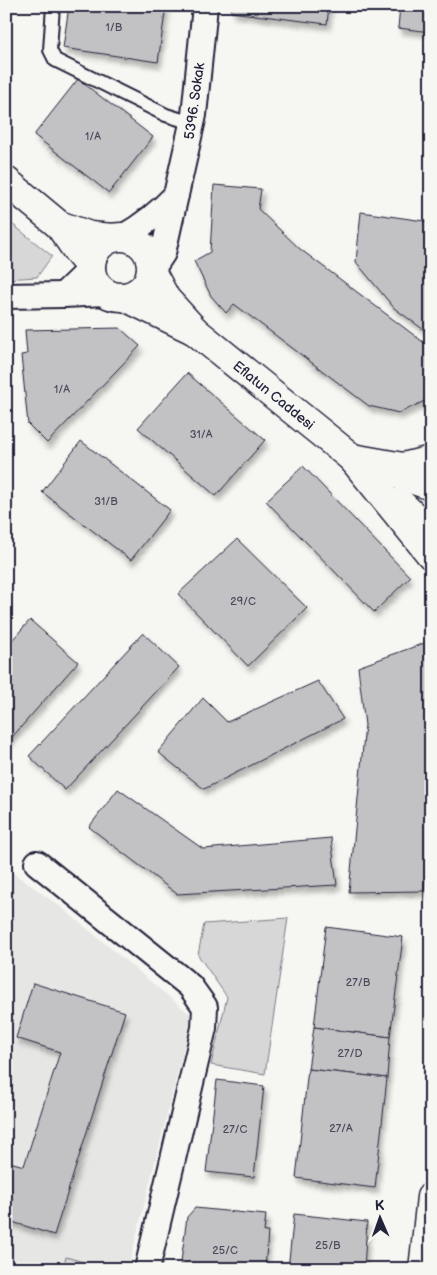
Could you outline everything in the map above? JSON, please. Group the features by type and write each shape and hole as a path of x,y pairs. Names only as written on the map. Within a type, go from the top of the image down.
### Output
{"main road":[{"path":"6,181 59,225 91,268"},
{"path":"59,225 90,236 133,239 148,252 151,261 148,281 135,294 116,295"},
{"path":"118,238 104,242 92,258 93,278 98,287 195,331"},
{"path":"151,271 166,299 195,331"},
{"name":"Eflatun Caddesi","path":"195,331 352,458"},
{"path":"352,458 404,467 431,460"},
{"path":"352,458 431,486"},
{"path":"352,458 431,532"},
{"path":"352,458 431,555"},
{"path":"423,1269 431,1197"}],"street":[{"name":"5396. Sokak","path":"151,271 163,253 192,123 205,6"},
{"path":"118,238 144,225 158,214 176,195"},
{"path":"63,295 91,268"},
{"path":"6,296 116,295"},
{"path":"37,863 190,986 205,1007 204,1028 147,1269"}],"lane":[{"path":"53,6 50,50 55,60 166,115 192,123"}],"shaded area":[{"path":"6,219 52,256 37,277 6,279"},
{"path":"6,868 61,907 192,1016 128,1269 6,1269"},
{"path":"288,918 265,1074 211,1065 227,997 198,955 204,924"},
{"path":"66,1257 109,1269 63,1269"}],"building":[{"path":"69,6 166,6 158,62 63,48"},
{"path":"232,6 329,6 327,24 231,12"},
{"path":"400,6 431,6 431,32 398,28"},
{"path":"78,79 153,137 109,193 34,135"},
{"path":"214,185 261,189 258,209 300,249 431,348 431,402 429,399 399,413 369,406 234,304 226,313 211,296 194,261 210,252"},
{"path":"361,212 431,222 431,335 394,308 356,262"},
{"path":"120,328 140,346 47,443 28,424 21,355 27,354 25,330"},
{"path":"187,373 265,440 216,496 138,428"},
{"path":"81,441 170,510 131,560 42,492"},
{"path":"303,466 410,577 374,612 266,501"},
{"path":"237,539 307,608 248,666 178,594"},
{"path":"30,620 78,662 6,744 6,647"},
{"path":"143,633 179,667 65,790 29,756"},
{"path":"430,641 431,817 424,891 349,892 365,725 358,667"},
{"path":"318,681 343,719 204,789 158,752 203,698 227,722"},
{"path":"118,789 203,849 331,838 337,885 177,894 89,827"},
{"path":"326,927 403,937 390,1037 314,1027"},
{"path":"33,983 125,1012 54,1235 6,1220 6,1161 24,1166 60,1052 16,1038"},
{"path":"314,1027 390,1037 387,1078 308,1069"},
{"path":"308,1069 387,1078 375,1188 296,1178"},
{"path":"217,1080 264,1086 254,1177 206,1172"},
{"path":"195,1208 266,1215 264,1232 268,1232 265,1269 180,1269 187,1217"},
{"path":"294,1214 367,1222 364,1269 288,1269"}]}
